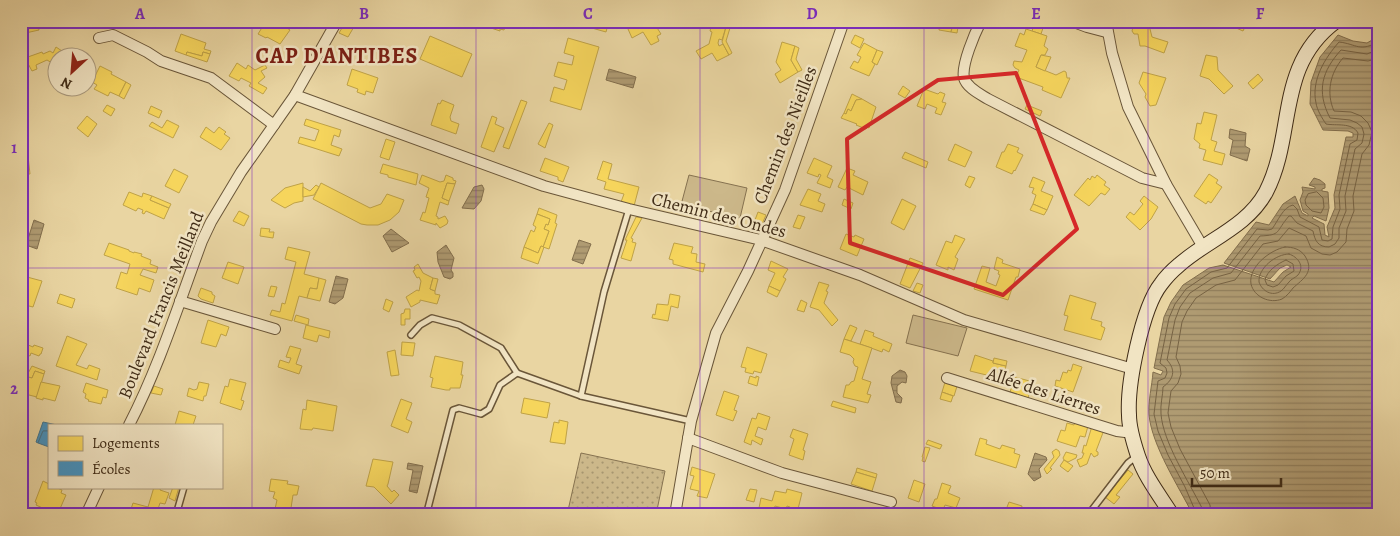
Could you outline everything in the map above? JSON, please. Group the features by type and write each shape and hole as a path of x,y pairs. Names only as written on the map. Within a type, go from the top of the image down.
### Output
{"street":[{"name":"Boulevard Francis Meilland","path":"129,424 154,370 202,241 211,222 241,172 296,95 337,21"},
{"name":"Chemin des Nieilles","path":"675,515 691,421 716,333 748,271 785,190 844,21"},
{"path":"981,21 965,65 964,78 970,87 988,99 1142,178 1166,184"},
{"path":"1071,21 1087,27 1106,26 1128,107 1166,184 1203,247"},
{"path":"1172,515 1142,467 1129,416 1132,369 1146,314 1160,285 1179,265 1203,247 1226,234 1250,212 1265,194 1275,166 1293,81 1310,48 1320,35 1336,21"},
{"path":"99,38 113,35 147,52 160,61 211,78 274,125"},
{"name":"Chemin des Ondes","path":"296,95 544,186 629,209 761,240 860,275 964,320 1132,369"},
{"path":"180,301 275,329"},
{"name":"Allée des Lierres","path":"947,378 1118,432 1133,433"},
{"path":"688,438 782,473 891,502"},
{"path":"86,515 99,488"}],"lane":[{"path":"581,396 604,292 629,209"},
{"path":"411,335 420,325 432,318 459,325 501,348 517,373 581,396 691,421"},
{"path":"427,512 453,410 459,408 481,414 489,409 500,385 517,373"},
{"path":"1088,515 1128,463 1138,455"},
{"path":"176,515 184,488"}],"highlighted area":[{"path":"1016,73 1077,229 1003,295 850,243 847,139 938,80"}],"shaded area":[{"path":"689,175 747,188 740,218 681,205"},
{"path":"913,315 967,328 958,356 906,343"},
{"path":"581,453 665,471 656,515 567,515"}],"water":[{"path":"1338,35 1353,41 1367,43 1379,36 1379,515 1193,515 1155,440 1149,415 1153,372 1161,375 1163,371 1154,368 1164,317 1171,302 1183,285 1209,268 1223,265 1274,282 1283,272 1291,267 1287,265 1280,268 1270,279 1224,263 1256,222 1269,225 1283,204 1295,196 1302,213 1308,216 1303,211 1300,200 1303,192 1302,187 1315,189 1315,187 1309,185 1314,178 1325,184 1325,188 1322,191 1328,192 1329,208 1326,221 1314,216 1312,218 1324,224 1325,235 1329,237 1327,227 1335,208 1334,195 1346,137 1353,137 1353,133 1323,130 1310,104 1311,82 1320,57"},
{"path":"609,69 636,77 633,88 606,80"},
{"path":"1230,129 1246,133 1245,146 1250,149 1247,161 1230,155 1233,140 1229,138"},
{"path":"482,185 484,189 481,201 474,209 462,208 474,187"},
{"path":"34,220 44,224 37,249 26,245"},
{"path":"391,229 409,243 392,252 383,236"},
{"path":"579,240 591,244 583,264 572,260"},
{"path":"446,245 454,258 451,270 453,277 450,279 444,277 438,262 437,252"},
{"path":"336,276 348,279 343,298 335,304 329,302"},
{"path":"900,370 905,372 907,376 906,383 902,382 897,386 897,393 902,398 901,403 896,402 891,383 892,376"},
{"path":"1035,453 1046,457 1047,460 1039,469 1041,477 1034,481 1028,474"},
{"path":"408,463 423,466 417,493 409,491 413,470 407,469"}],"building: Logements":[{"path":"21,21 37,21 39,30 21,34"},
{"path":"263,21 276,21 290,30 280,44 258,34 263,26 261,25"},
{"path":"346,21 355,25 348,37 339,33"},
{"path":"493,21 507,21 504,30 500,29 500,31 491,28"},
{"path":"567,21 609,21 606,32"},
{"path":"640,21 648,21 650,25 654,23 661,34 657,36 659,41 651,45 643,32 632,38 628,29"},
{"path":"940,21 951,21 953,24 951,32 939,30"},
{"path":"951,21 959,21 957,33 951,32 953,24"},
{"path":"1137,21 1148,21 1152,37 1168,42 1164,53 1140,46 1138,34 1134,34 1132,31 1133,27 1137,26"},
{"path":"1225,21 1248,21 1243,31 1227,24 1225,27 1223,26"},
{"path":"1035,22 1044,25 1041,34 1032,31"},
{"path":"712,23 726,27 722,40 719,39 718,43 719,46 723,44 729,55 717,61 712,53 701,59 696,51 709,44"},
{"path":"726,27 730,28 726,41 732,53 729,55 722,42"},
{"path":"1026,29 1047,36 1044,46 1048,49 1045,55 1041,55 1036,67 1056,75 1064,71 1067,78 1070,78 1061,98 1042,90 1043,87 1016,77 1019,70 1013,65 1014,61 1022,62 1027,50 1015,46 1020,33 1024,35"},
{"path":"181,34 206,43 204,49 211,51 210,54 203,52 202,56 187,52 186,55 175,51"},
{"path":"855,35 864,39 860,48 851,43"},
{"path":"430,36 472,54 462,77 420,59"},
{"path":"568,38 599,47 581,110 550,101 554,87 564,90 567,80 554,76 558,62 572,65 574,56 564,53"},
{"path":"782,42 795,46 791,60 798,72 780,83 775,74 781,70 776,62"},
{"path":"864,43 877,50 872,62 875,64 869,76 850,68 854,61 858,63 861,57 857,55"},
{"path":"795,46 799,48 796,59 802,70 798,72 791,60"},
{"path":"877,50 883,52 877,65 872,62"},
{"path":"42,52 43,54 48,52 48,61 36,65 37,69 32,71 25,58"},
{"path":"187,52 202,56 203,52 210,54 207,62 186,55"},
{"path":"1041,55 1051,57 1045,71 1036,67"},
{"path":"1206,55 1217,57 1218,70 1233,86 1224,94 1209,79 1200,76"},
{"path":"237,63 246,69 248,65 255,70 265,65 267,68 261,71 265,77 258,83 267,88 263,94 249,86 251,83 241,78 239,81 229,76"},
{"path":"100,66 126,82 119,96 110,92 108,96 98,91 98,70"},
{"path":"352,69 378,78 373,93 366,91 365,95 357,92 358,89 347,85"},
{"path":"1143,72 1166,78 1156,105 1150,106 1145,97 1146,94 1139,83"},
{"path":"1258,74 1263,80 1253,89 1248,83"},
{"path":"126,82 131,85 124,99 119,96"},
{"path":"903,86 910,91 905,98 898,94"},
{"path":"924,89 938,94 940,92 945,94 942,102 946,103 941,115 935,113 937,108 927,104 925,109 917,106"},
{"path":"852,94 862,99 856,100 851,111 848,109 846,114 844,113"},
{"path":"862,99 876,107 869,128 867,127 866,129 841,118 848,109 851,111 856,100"},
{"path":"442,100 454,105 450,117 451,121 459,124 456,134 431,125 438,103 440,104"},
{"path":"521,100 527,102 509,149 503,147"},
{"path":"107,105 115,109 111,116 103,111"},
{"path":"1027,105 1042,111 1040,116 1025,109"},
{"path":"151,106 162,111 159,118 148,113"},
{"path":"1204,112 1217,115 1211,140 1217,142 1214,151 1225,154 1222,165 1203,160 1206,150 1199,148 1200,144 1194,139 1197,123 1201,124"},
{"path":"87,116 97,124 88,137 77,128"},
{"path":"492,116 497,118 495,124 504,128 494,152 481,147"},
{"path":"306,119 341,130 339,137 334,135 331,145 342,149 339,156 298,143 300,137 315,141 319,130 304,125"},
{"path":"167,120 179,126 173,138 149,126 152,122 162,128"},
{"path":"549,123 553,125 545,148 538,144"},
{"path":"206,127 214,133 219,127 230,138 221,150 200,137"},
{"path":"386,139 395,142 389,160 380,157"},
{"path":"955,144 972,152 965,167 948,160"},
{"path":"1008,144 1019,148 1017,152 1023,155 1012,174 996,167 1002,152 1004,152"},
{"path":"905,152 928,162 926,168 902,158"},
{"path":"28,156 30,174 21,174 21,157"},
{"path":"545,158 569,167 563,182 558,180 558,177 540,171"},
{"path":"814,158 832,166 827,177 833,180 830,188 817,183 821,175 819,174 818,177 807,173"},
{"path":"603,161 612,164 608,179 639,187 634,206 621,202 624,194 604,189 606,182 597,179"},
{"path":"383,164 418,174 416,185 380,173"},
{"path":"847,168 855,171 853,175 868,182 863,195 847,187 845,190 838,187"},
{"path":"174,169 188,176 179,193 165,186"},
{"path":"1209,174 1218,180 1216,183 1222,187 1211,203 1208,201 1206,204 1194,196"},
{"path":"422,175 440,182 444,181 446,175 456,181 455,184 447,183 442,198 449,201 448,205 440,202 436,216 438,219 445,216 448,221 447,224 440,228 436,223 436,225 420,220 423,212 425,213 429,198 426,197 429,188 419,183"},
{"path":"1097,175 1106,182 1104,185 1110,189 1105,195 1101,193 1089,206 1074,195 1088,178 1090,180 1092,176 1095,178"},
{"path":"969,176 975,178 970,188 965,185"},
{"path":"1033,177 1045,182 1041,191 1053,196 1047,210 1033,204 1036,195 1032,193 1034,188 1029,187"},
{"path":"303,183 303,201 285,208 271,200 285,188"},
{"path":"321,183 370,208 381,204 387,194 404,200 399,212 390,220 378,225 361,224 313,199"},
{"path":"447,183 455,184 449,201 442,198"},
{"path":"316,185 319,187 314,195 303,197 303,187 310,191"},
{"path":"808,189 821,194 818,201 825,204 822,212 800,205"},
{"path":"129,192 142,197 143,193 152,196 150,200 169,208 164,219 146,211 144,214 142,213 143,210 138,208 136,211 123,205"},
{"path":"152,196 171,204 169,208 150,200"},
{"path":"1144,196 1158,207 1151,219 1140,230 1126,217 1130,212 1134,215 1143,204 1140,201"},
{"path":"844,199 853,203 851,209 842,205"},
{"path":"902,199 916,206 904,230 891,223"},
{"path":"1033,204 1047,210 1044,215 1030,210"},
{"path":"539,208 557,215 555,223 557,224 549,249 543,247 549,231 544,229 550,219 537,214"},
{"path":"239,211 249,216 244,226 233,221"},
{"path":"758,212 766,215 759,231 752,228"},
{"path":"537,214 550,219 544,229 549,231 543,247 541,246 538,253 524,247 531,230 534,232 536,227 533,225"},
{"path":"798,215 805,217 800,229 793,227"},
{"path":"636,217 642,218 631,238 633,239 632,242 636,243 631,261 621,258 627,240 625,240"},
{"path":"261,228 270,229 269,232 274,232 273,238 260,236"},
{"path":"846,234 864,239 857,256 840,249"},
{"path":"955,235 965,239 955,257 958,259 954,270 948,267 948,270 936,265 946,241 952,243"},
{"path":"109,243 134,253 142,254 141,256 151,260 150,264 158,267 156,273 143,269 140,275 154,280 150,292 139,288 137,295 116,288 121,272 127,274 130,264 104,255"},
{"path":"674,243 693,247 691,253 697,254 696,262 705,264 703,272 673,264 673,260 669,259"},
{"path":"541,246 544,247 538,264 521,258 524,247 538,253"},
{"path":"288,247 310,252 304,274 319,278 317,289 310,288 307,298 299,296 292,321 270,315 272,310 280,312 282,303 285,304 296,262 285,259"},
{"path":"997,257 1003,260 1002,263 1020,269 1008,300 974,289 982,266 990,268 986,282 996,286 1000,275 998,274 999,271 994,269"},
{"path":"910,258 923,263 910,288 900,284"},
{"path":"771,261 788,269 783,277 786,279 780,291 769,286 775,273 768,270"},
{"path":"228,262 244,267 238,284 222,278"},
{"path":"418,264 423,273 433,278 430,289 435,291 435,294 440,295 437,304 420,300 420,302 411,307 406,297 417,290 419,291 421,281 413,271 415,270 414,267"},
{"path":"27,277 42,281 33,307 21,304 21,285 24,286"},
{"path":"319,278 326,280 320,301 307,298 310,288 317,289"},
{"path":"433,278 438,279 435,291 430,289"},
{"path":"819,282 829,285 824,303 838,320 832,326 819,310 810,307"},
{"path":"917,283 923,285 920,293 913,291"},
{"path":"271,286 277,287 274,297 268,296"},
{"path":"769,286 780,291 777,297 767,292"},
{"path":"201,288 212,292 215,296 213,303 198,296"},
{"path":"60,294 75,299 72,308 57,303"},
{"path":"670,294 680,296 678,308 671,306 668,321 652,318 653,314 655,315 657,304 668,305"},
{"path":"1070,295 1096,303 1091,319 1102,322 1101,326 1105,328 1101,340 1064,330 1068,316 1064,315"},
{"path":"386,299 393,302 389,312 383,309"},
{"path":"801,300 807,303 804,312 797,310"},
{"path":"405,309 410,309 410,319 405,319 405,325 401,325 401,314 404,313"},
{"path":"296,315 309,319 308,325 294,321"},
{"path":"208,320 229,327 226,336 221,334 216,347 201,343"},
{"path":"306,325 330,331 329,338 319,335 317,342 303,338"},
{"path":"850,325 857,328 851,341 844,339"},
{"path":"865,330 874,333 873,336 892,344 889,352 883,349 882,352 860,344"},
{"path":"67,336 87,344 76,365 87,369 89,365 100,369 97,380 56,366"},
{"path":"844,339 872,348 862,379 871,382 867,394 871,395 868,403 843,397 846,385 854,381 858,367 855,366 854,359 850,355 840,352"},
{"path":"21,342 33,347 34,345 43,348 41,354 39,356 31,353 30,356 21,352"},
{"path":"402,342 415,343 413,356 401,355"},
{"path":"290,346 301,349 296,364 302,366 299,374 278,367 280,360 289,363 291,358 286,357"},
{"path":"747,347 767,354 761,373 754,371 753,374 745,372 746,368 741,367"},
{"path":"395,350 399,375 391,376 387,352"},
{"path":"975,355 993,361 993,363 1006,366 1004,374 1008,375 1007,380 970,371"},
{"path":"435,356 463,362 460,388 446,390 431,387 433,378 430,377"},
{"path":"994,358 1007,361 1006,366 993,363"},
{"path":"1073,364 1082,367 1073,392 1055,386 1056,380 1060,381 1063,372 1071,371"},
{"path":"32,366 45,371 44,374 35,371 32,378 26,377"},
{"path":"35,371 44,374 37,397 21,393 21,375 32,378"},
{"path":"750,376 759,377 757,386 748,383"},
{"path":"1015,377 1033,382 1028,398 1010,392"},
{"path":"230,379 246,383 241,400 244,401 241,410 220,403 225,386 228,387"},
{"path":"946,379 958,383 954,396 942,392"},
{"path":"41,382 60,386 55,401 36,398"},
{"path":"199,382 209,384 203,401 187,396 189,388 197,389"},
{"path":"86,383 108,390 106,398 103,397 101,404 88,401 85,398 86,394 83,392"},
{"path":"154,386 163,389 161,395 151,393"},
{"path":"724,391 739,396 734,410 737,411 733,421 716,415"},
{"path":"942,392 953,396 951,402 940,399"},
{"path":"524,398 550,403 547,418 521,413"},
{"path":"401,399 412,403 406,419 412,422 408,433 391,426"},
{"path":"307,400 337,406 333,431 313,428 312,430 300,429 303,409 306,410"},
{"path":"833,401 856,408 855,413 831,406"},
{"path":"179,411 196,416 193,424 175,424"},
{"path":"758,413 770,417 766,430 758,427 755,436 763,439 761,445 752,440 751,445 744,442 752,418 756,419"},
{"path":"559,420 568,422 565,444 550,442 554,422 559,423"},
{"path":"1075,422 1088,426 1085,437 1080,436 1076,447 1057,441 1061,430 1065,431 1067,423 1074,425"},
{"path":"1092,426 1104,430 1096,451 1098,455 1094,457 1091,453 1087,464 1080,467 1077,460 1082,458 1084,445 1086,446"},
{"path":"793,429 808,434 803,450 805,451 803,460 789,455 794,439 790,437"},
{"path":"980,438 987,440 986,444 1000,449 1002,445 1015,449 1014,453 1020,455 1016,468 975,455"},
{"path":"928,440 942,445 940,449 926,444"},
{"path":"925,447 930,448 925,462 922,461 922,457"},
{"path":"1056,449 1060,455 1047,474 1044,469 1054,457 1052,452"},
{"path":"1066,452 1077,455 1076,458 1068,462 1064,460"},
{"path":"373,459 393,462 387,486 392,492 394,490 399,495 391,504 374,487 366,486"},
{"path":"1064,460 1073,466 1068,472 1060,466"},
{"path":"692,467 715,474 707,498 697,496 699,491 690,489 694,476 690,475"},
{"path":"857,468 877,474 876,478 856,472"},
{"path":"1128,470 1133,474 1116,495 1120,497 1114,504 1105,497"},
{"path":"856,472 876,478 872,491 851,484"},
{"path":"271,479 288,481 287,484 299,486 297,495 293,495 291,508 287,509 286,513 275,509 277,500 273,498 275,492 269,491"},
{"path":"914,480 925,484 919,502 908,498"},
{"path":"43,481 48,484 48,488 57,488 62,490 61,493 66,495 59,511 52,508 51,512 36,505 37,503 35,502"},
{"path":"942,483 951,486 948,493 960,498 956,508 945,505 943,510 932,506 935,499 937,499"},
{"path":"154,488 161,488 160,490 169,493 165,504 160,503 156,515 129,515 133,503 148,507"},
{"path":"173,488 179,488 175,501 169,498"},
{"path":"750,489 757,490 754,502 746,500"},
{"path":"787,489 802,493 798,509 787,506 786,509 775,506 773,512 759,508 761,498 772,501 775,491 786,493"},
{"path":"1009,502 1022,506 1020,515 1004,515"}],"building: Écoles":[{"path":"43,422 52,424 48,424 48,431 43,431 38,443 36,442"},
{"path":"43,431 48,431 48,447 38,443"}],"district":[{"name":"CAP D'ANTIBES","path":"337,55"}]}
